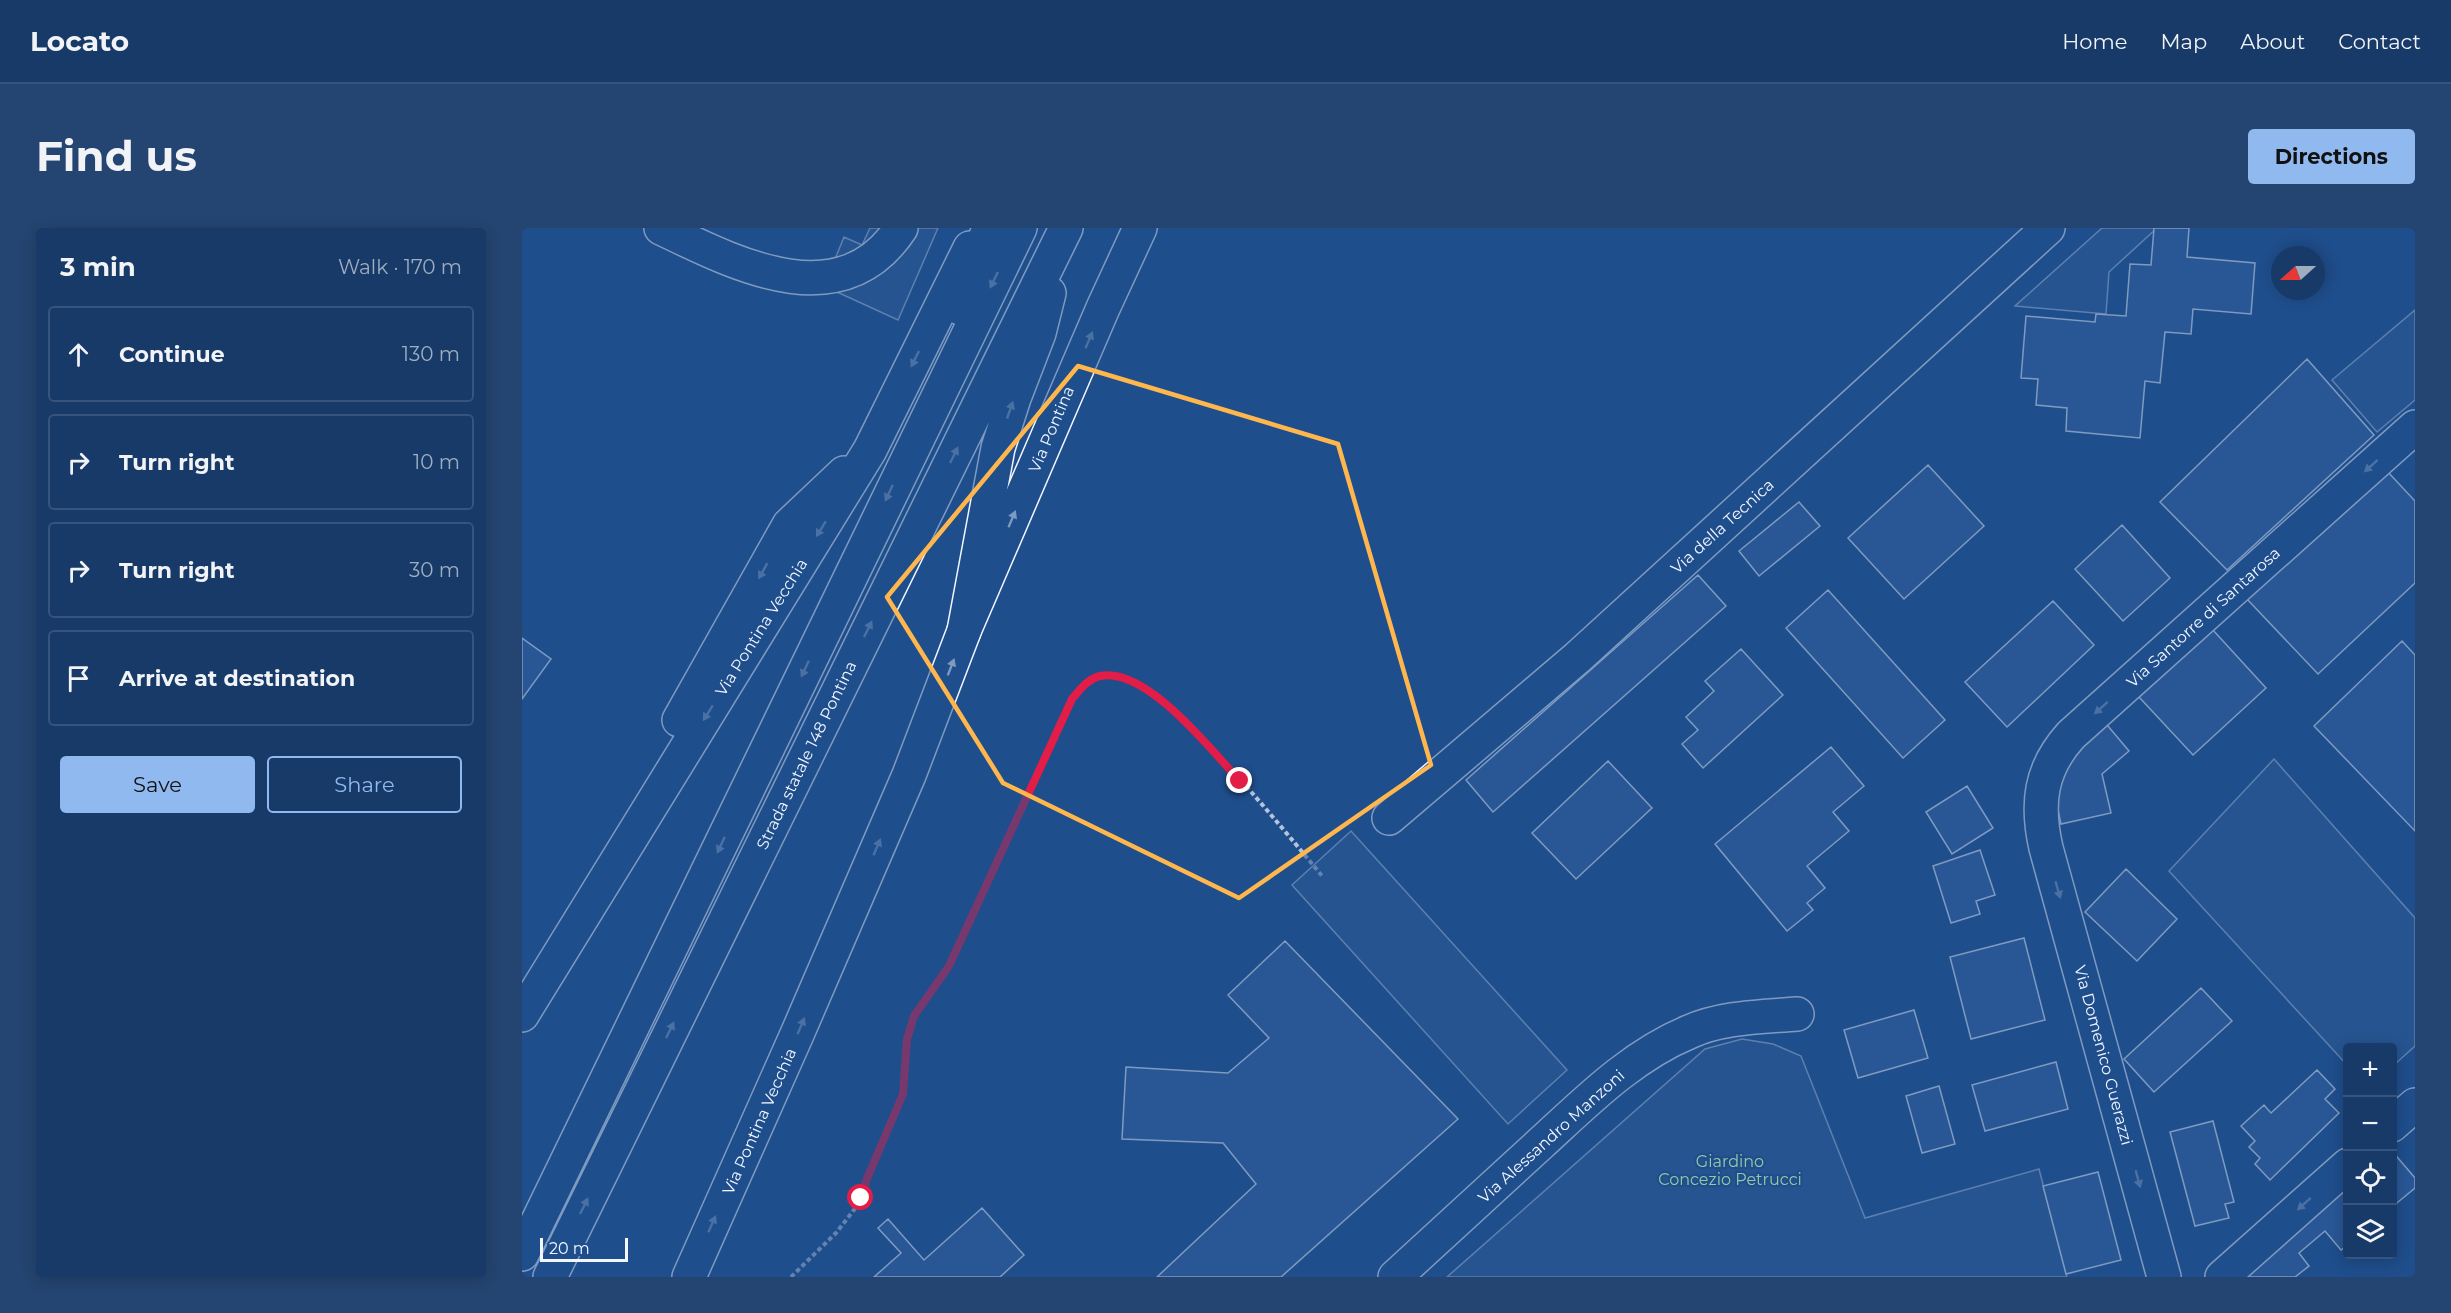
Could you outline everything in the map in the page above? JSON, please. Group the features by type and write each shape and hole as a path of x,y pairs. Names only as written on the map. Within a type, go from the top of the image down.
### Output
{"main road":[{"path":"661,228 744,265 782,275 818,278 837,275 867,262 888,245 901,228"},
{"name":"Via Pontina Vecchia","path":"522,1015 870,450 980,228"},
{"path":"904,460 989,228"},
{"path":"522,1254 713,862 904,460 1020,228"},
{"name":"Via Pontina","path":"964,631 1103,308 1140,228"},
{"name":"Via della Tecnica","path":"1389,818 1577,658 2048,228"},
{"path":"964,631 998,448 1014,398 1040,333 1065,230"},
{"name":"Strada statale 148 Pontina","path":"550,1277 1065,230"},
{"name":"Via Santorre di Santarosa","path":"2043,834 2040,797 2045,776 2055,755 2071,735 2415,427"},
{"path":"522,999 789,525 810,503 870,450"},
{"name":"Via Pontina Vecchia","path":"688,1277 793,1043 909,775 964,631"},
{"name":"Via Domenico Guerazzi","path":"2043,834 2164,1277"},
{"name":"Via Alessandro Manzoni","path":"1395,1277 1629,1066 1698,1028 1745,1018 1797,1014"},
{"path":"2397,1121 2415,1106"},
{"path":"2222,1277 2343,1169"}],"path":[{"path":"791,1277 836,1233 857,1206 904,1089 907,1039 914,1016 949,966 1072,699 1086,683 1098,677 1115,675 1138,684 1160,700 1219,759 1323,877"}],"highlighted area":[{"path":"1078,366 1338,444 1431,765 1239,898 1003,783 887,597"}],"shaded area":[{"path":"870,228 938,228 898,320 824,286 844,237 862,245"},
{"path":"2102,228 2157,228 2109,272 2106,314 2015,306"},
{"path":"2415,310 2415,400 2377,432 2332,380"},
{"path":"2274,759 2415,918 2415,1046 2397,1062 2397,1043 2343,1043 2343,1061 2169,871"},
{"path":"1351,831 1567,1070 1508,1124 1292,885"},
{"name":"Giardino Concezio Petrucci","path":"1742,1039 1773,1044 1801,1056 1865,1218 2039,1169 2067,1277 1447,1277 1705,1049"}],"building":[{"path":"2154,228 2189,228 2187,257 2255,263 2251,314 2193,309 2191,334 2165,332 2160,383 2145,381 2140,438 2066,431 2067,408 2036,405 2038,379 2021,378 2026,316 2095,322 2096,314 2126,316 2130,264 2151,265"},
{"path":"2307,359 2374,435 2227,570 2160,502"},
{"path":"1928,465 1984,526 1904,599 1848,538"},
{"path":"2387,471 2415,501 2415,583 2318,674 2246,598"},
{"path":"1799,502 1820,526 1759,576 1739,551"},
{"path":"2122,525 2170,578 2123,621 2075,569"},
{"path":"1698,575 1726,606 1493,812 1466,780"},
{"path":"1828,590 1945,720 1903,758 1786,628"},
{"path":"2053,601 2094,645 2007,727 1965,682"},
{"path":"2212,629 2266,688 2193,755 2139,697"},
{"path":"522,638 551,659 522,699"},
{"path":"2402,641 2415,655 2415,831 2314,726"},
{"path":"1741,649 1783,695 1703,768 1682,744 1698,730 1686,717 1714,691 1705,681"},
{"path":"2102,719 2129,751 2102,774 2111,813 2061,824 2052,783"},
{"path":"1831,747 1864,786 1833,812 1849,831 1807,866 1825,888 1807,903 1813,910 1787,931 1715,844"},
{"path":"1608,761 1652,808 1576,879 1532,833"},
{"path":"1967,786 1993,828 1952,854 1926,812"},
{"path":"1980,850 1995,895 1976,901 1980,914 1951,923 1933,866"},
{"path":"2126,869 2177,919 2137,961 2085,912"},
{"path":"2024,938 2045,1020 1971,1039 1950,957"},
{"path":"1285,941 1458,1119 1281,1277 1157,1277 1256,1184 1223,1143 1122,1139 1126,1067 1228,1073 1269,1038 1228,995"},
{"path":"2201,988 2232,1021 2154,1092 2124,1059"},
{"path":"1914,1010 1928,1058 1858,1078 1844,1030"},
{"path":"2056,1062 2068,1109 1985,1131 1972,1085"},
{"path":"2317,1070 2335,1089 2325,1099 2339,1113 2270,1180 2255,1164 2260,1158 2249,1147 2255,1141 2241,1126 2264,1105 2271,1113"},
{"path":"1939,1086 1955,1144 1922,1153 1906,1096"},
{"path":"2213,1121 2234,1202 2225,1204 2229,1218 2195,1226 2170,1132"},
{"path":"2397,1157 2415,1178 2415,1188 2397,1203"},
{"path":"2098,1172 2121,1260 2066,1274 2043,1186"},
{"path":"2343,1185 2343,1249 2341,1250 2325,1231 2299,1253 2309,1266 2295,1277 2235,1277"},
{"path":"982,1208 1024,1255 1000,1277 874,1277 901,1253 878,1228 888,1219 924,1260"}],"route":[{"path":"861,1198 903,1094 907,1039 914,1016 949,966 1072,699 1082,687 1092,679 1115,675 1138,684 1160,700 1190,728 1240,781"}]}
